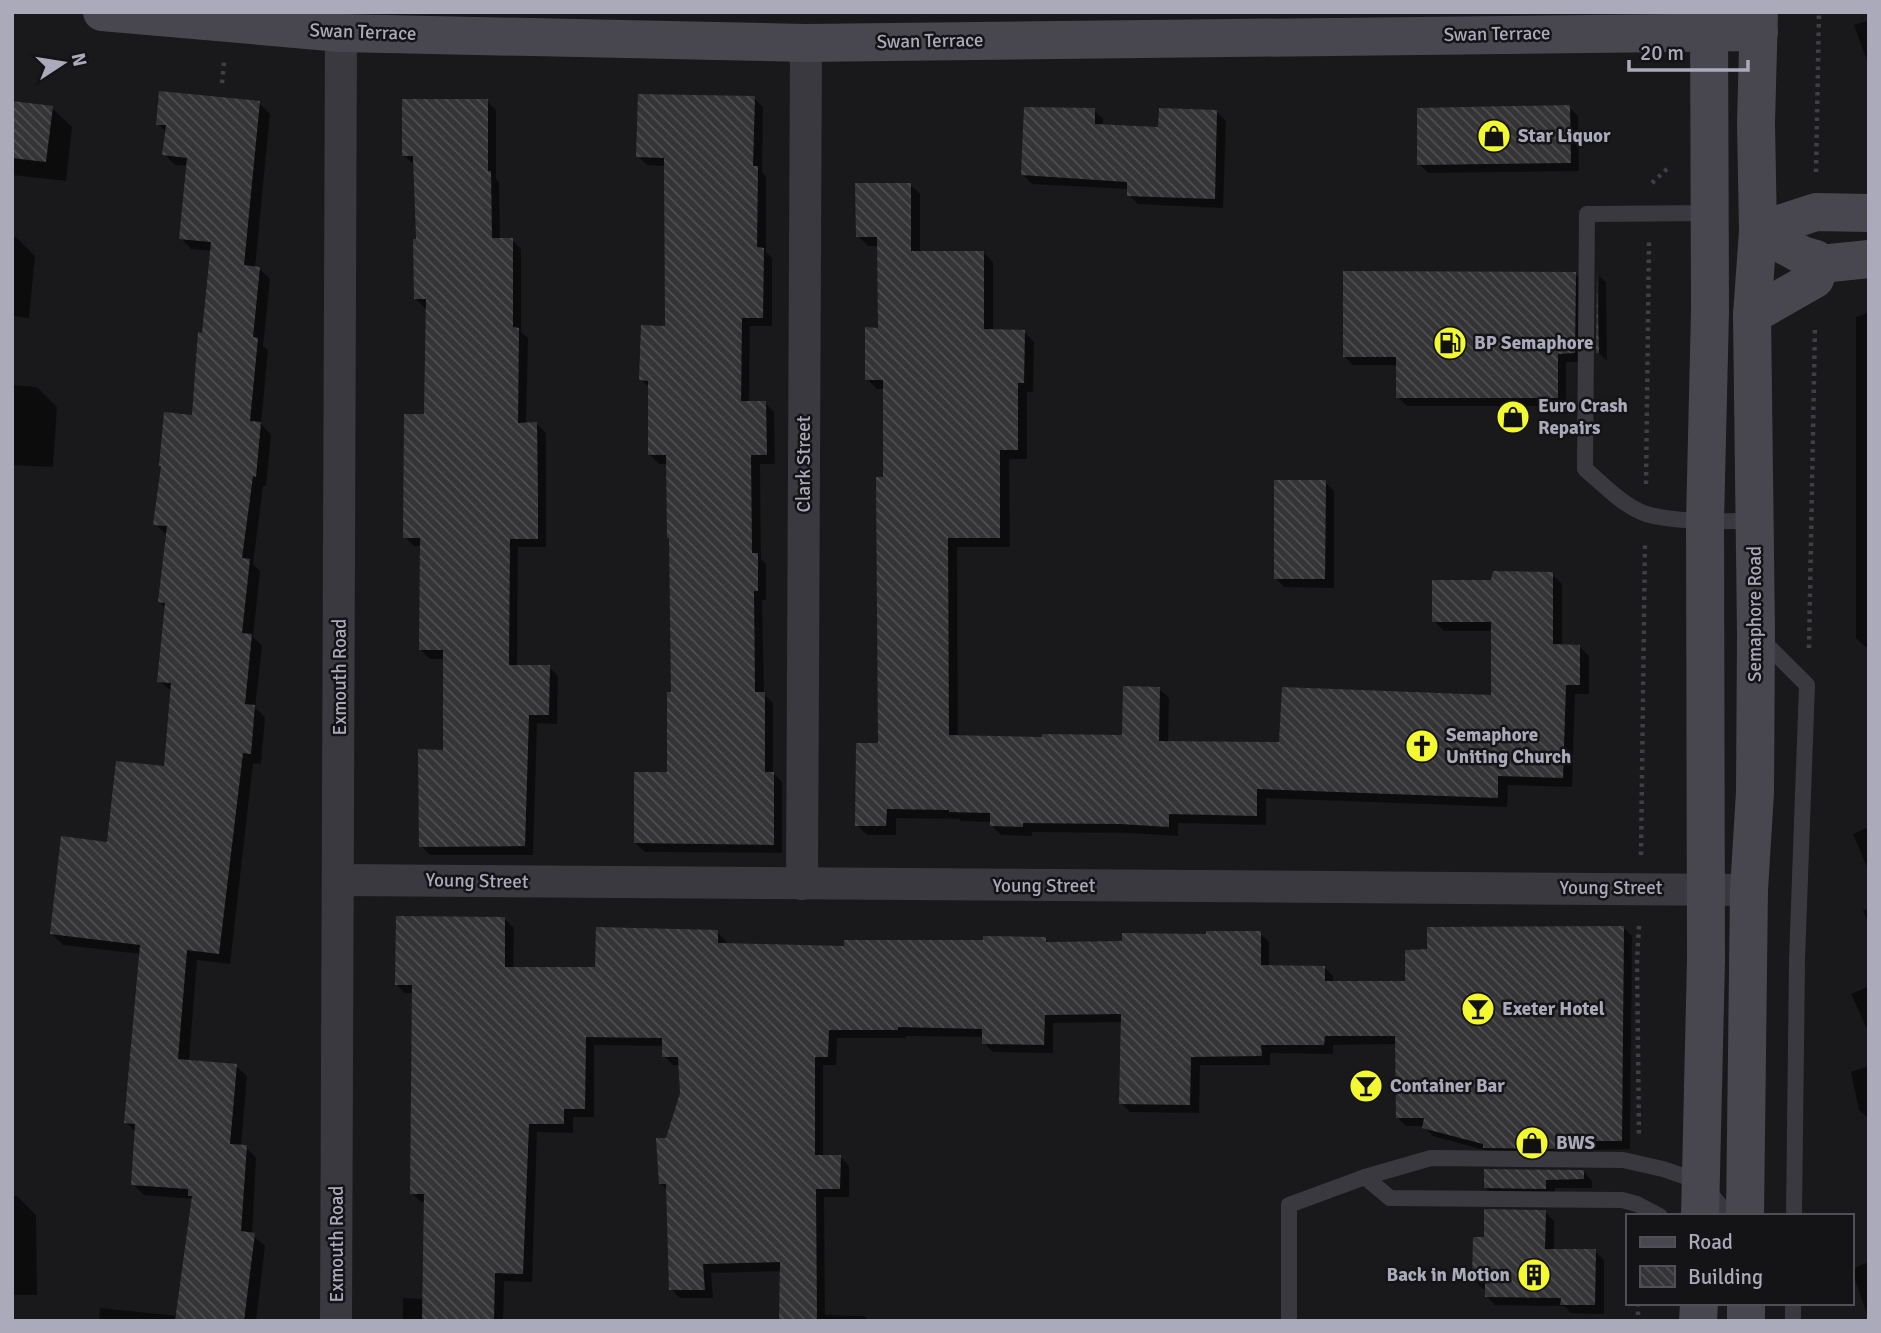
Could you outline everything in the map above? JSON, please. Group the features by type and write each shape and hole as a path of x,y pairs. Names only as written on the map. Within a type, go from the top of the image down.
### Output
{"main road":[{"name":"Swan Terrace","path":"102,12 806,43 1759,22"},
{"path":"1700,1199 1706,960 1705,522 1710,312 1709,22"},
{"name":"Semaphore Road","path":"1745,1214 1749,890 1755,792 1752,315 1758,231 1756,123 1759,22"},
{"path":"1710,153 1758,231 1802,255 1816,259 1818,272"},
{"path":"1710,312 1758,231 1816,212 1869,213"},
{"path":"1752,315 1818,272 1869,259"}],"street":[{"name":"Exmouth Road","path":"336,1321 339,880 338,23"},
{"name":"Clark Street","path":"802,884 806,43"},
{"name":"Young Street","path":"339,880 1749,890"}],"lane":[{"path":"1710,214 1587,214 1585,469 1623,501 1646,513 1705,522 1755,521"},
{"path":"1756,634 1807,685 1797,960 1794,1214"},
{"path":"1289,1321 1289,1205 1365,1177 1431,1158 1639,1162 1726,1214"},
{"path":"1365,1177 1390,1198 1622,1200 1657,1214"}],"path":[{"path":"1816,212 1819,12"},
{"path":"1639,1162 1637,960 1641,889 1650,185 1668,170 1668,158"},
{"path":"1807,685 1818,272"}],"building":[{"path":"159,91 260,101 244,265 260,267 253,337 258,338 250,421 261,422 256,477 253,476 242,558 250,559 242,633 252,634 245,704 255,705 251,754 243,753 219,954 187,950 178,1059 237,1064 230,1144 247,1145 241,1231 255,1233 244,1321 175,1321 192,1196 188,1196 188,1189 131,1185 135,1124 124,1123 140,945 50,934 61,836 107,842 116,761 164,766 171,683 157,682 165,603 158,602 167,526 153,525 161,466 164,412 192,415 198,332 202,333 211,242 179,239 187,158 162,155 166,125 156,125"},
{"path":"638,94 755,96 753,166 758,166 757,247 764,248 763,318 742,318 741,401 766,401 767,455 751,455 752,553 758,553 758,591 754,591 755,692 765,692 765,772 774,772 774,845 634,843 634,772 667,772 667,692 671,692 666,455 648,455 648,381 639,380 641,325 665,326 664,158 636,157"},
{"path":"402,99 488,99 492,238 513,238 513,327 519,328 518,423 537,422 538,539 510,539 509,665 550,665 549,715 529,715 525,846 419,847 418,749 443,750 443,650 419,650 420,538 403,538 404,414 424,414 426,299 414,299 413,239 416,239 413,156 402,156"},
{"path":"12,101 53,106 46,162 12,158"},
{"name":"Star Liquor","path":"1570,105 1571,163 1417,165 1417,108"},
{"path":"1024,107 1095,108 1095,124 1158,127 1159,108 1217,110 1215,199 1127,196 1127,182 1021,175"},
{"path":"855,183 911,183 911,251 984,251 984,329 1025,330 1024,383 1018,383 1018,450 1000,450 1000,538 948,538 949,735 1122,735 1123,686 1160,687 1159,741 1279,742 1282,687 1491,695 1491,622 1432,622 1432,580 1491,580 1493,571 1553,572 1553,644 1580,645 1580,685 1566,685 1563,778 1498,776 1498,798 1257,789 1257,816 1169,814 1169,827 1023,823 1023,827 990,826 990,813 887,809 886,826 855,826 856,743 878,743 876,477 883,477 883,380 865,380 865,327 878,328 877,237 856,237"},
{"name":"BP Semaphore","path":"1343,271 1576,272 1575,353 1558,354 1558,398 1396,398 1396,357 1343,357"},
{"path":"1597,271 1599,353 1596,353"},
{"path":"1274,480 1326,480 1325,579 1274,579"},
{"path":"396,916 505,917 505,967 595,967 596,927 718,930 718,943 844,946 844,940 983,940 983,936 1046,937 1046,942 1122,941 1122,933 1206,934 1206,931 1261,931 1261,965 1325,966 1325,981 1405,981 1405,950 1427,949 1427,927 1624,926 1622,1141 1585,1141 1585,1149 1483,1148 1483,1144 1422,1128 1424,1118 1396,1118 1395,1036 1325,1036 1324,1045 1261,1045 1262,1056 1191,1057 1190,1105 1119,1104 1121,1014 1045,1015 1044,1045 982,1044 982,1029 898,1027 898,1030 829,1030 828,1057 815,1057 815,1155 841,1155 840,1189 816,1189 817,1321 779,1321 780,1262 703,1264 705,1290 669,1290 666,1184 659,1184 656,1138 666,1138 680,1093 678,1057 662,1057 662,1038 586,1037 585,1109 564,1109 564,1124 529,1124 523,1274 495,1273 494,1321 422,1321 424,1194 410,1194 412,985 395,985"},
{"path":"1484,1169 1584,1170 1584,1179 1546,1180 1546,1189 1484,1188"},
{"name":"Back in Motion","path":"1484,1209 1546,1210 1545,1249 1596,1249 1595,1305 1560,1305 1561,1298 1485,1297 1485,1281 1472,1281 1473,1237 1484,1237"}],"place":[{"name":"Star Liquor","path":"1494,136"},
{"name":"BP Semaphore","path":"1450,343"},
{"name":"Euro Crash Repairs","path":"1513,417"},
{"name":"Semaphore Uniting Church","path":"1422,746"},
{"name":"Exeter Hotel","path":"1478,1009"},
{"name":"Container Bar","path":"1366,1086"},
{"name":"BWS","path":"1532,1143"},
{"name":"Back in Motion","path":"1534,1275"}]}
